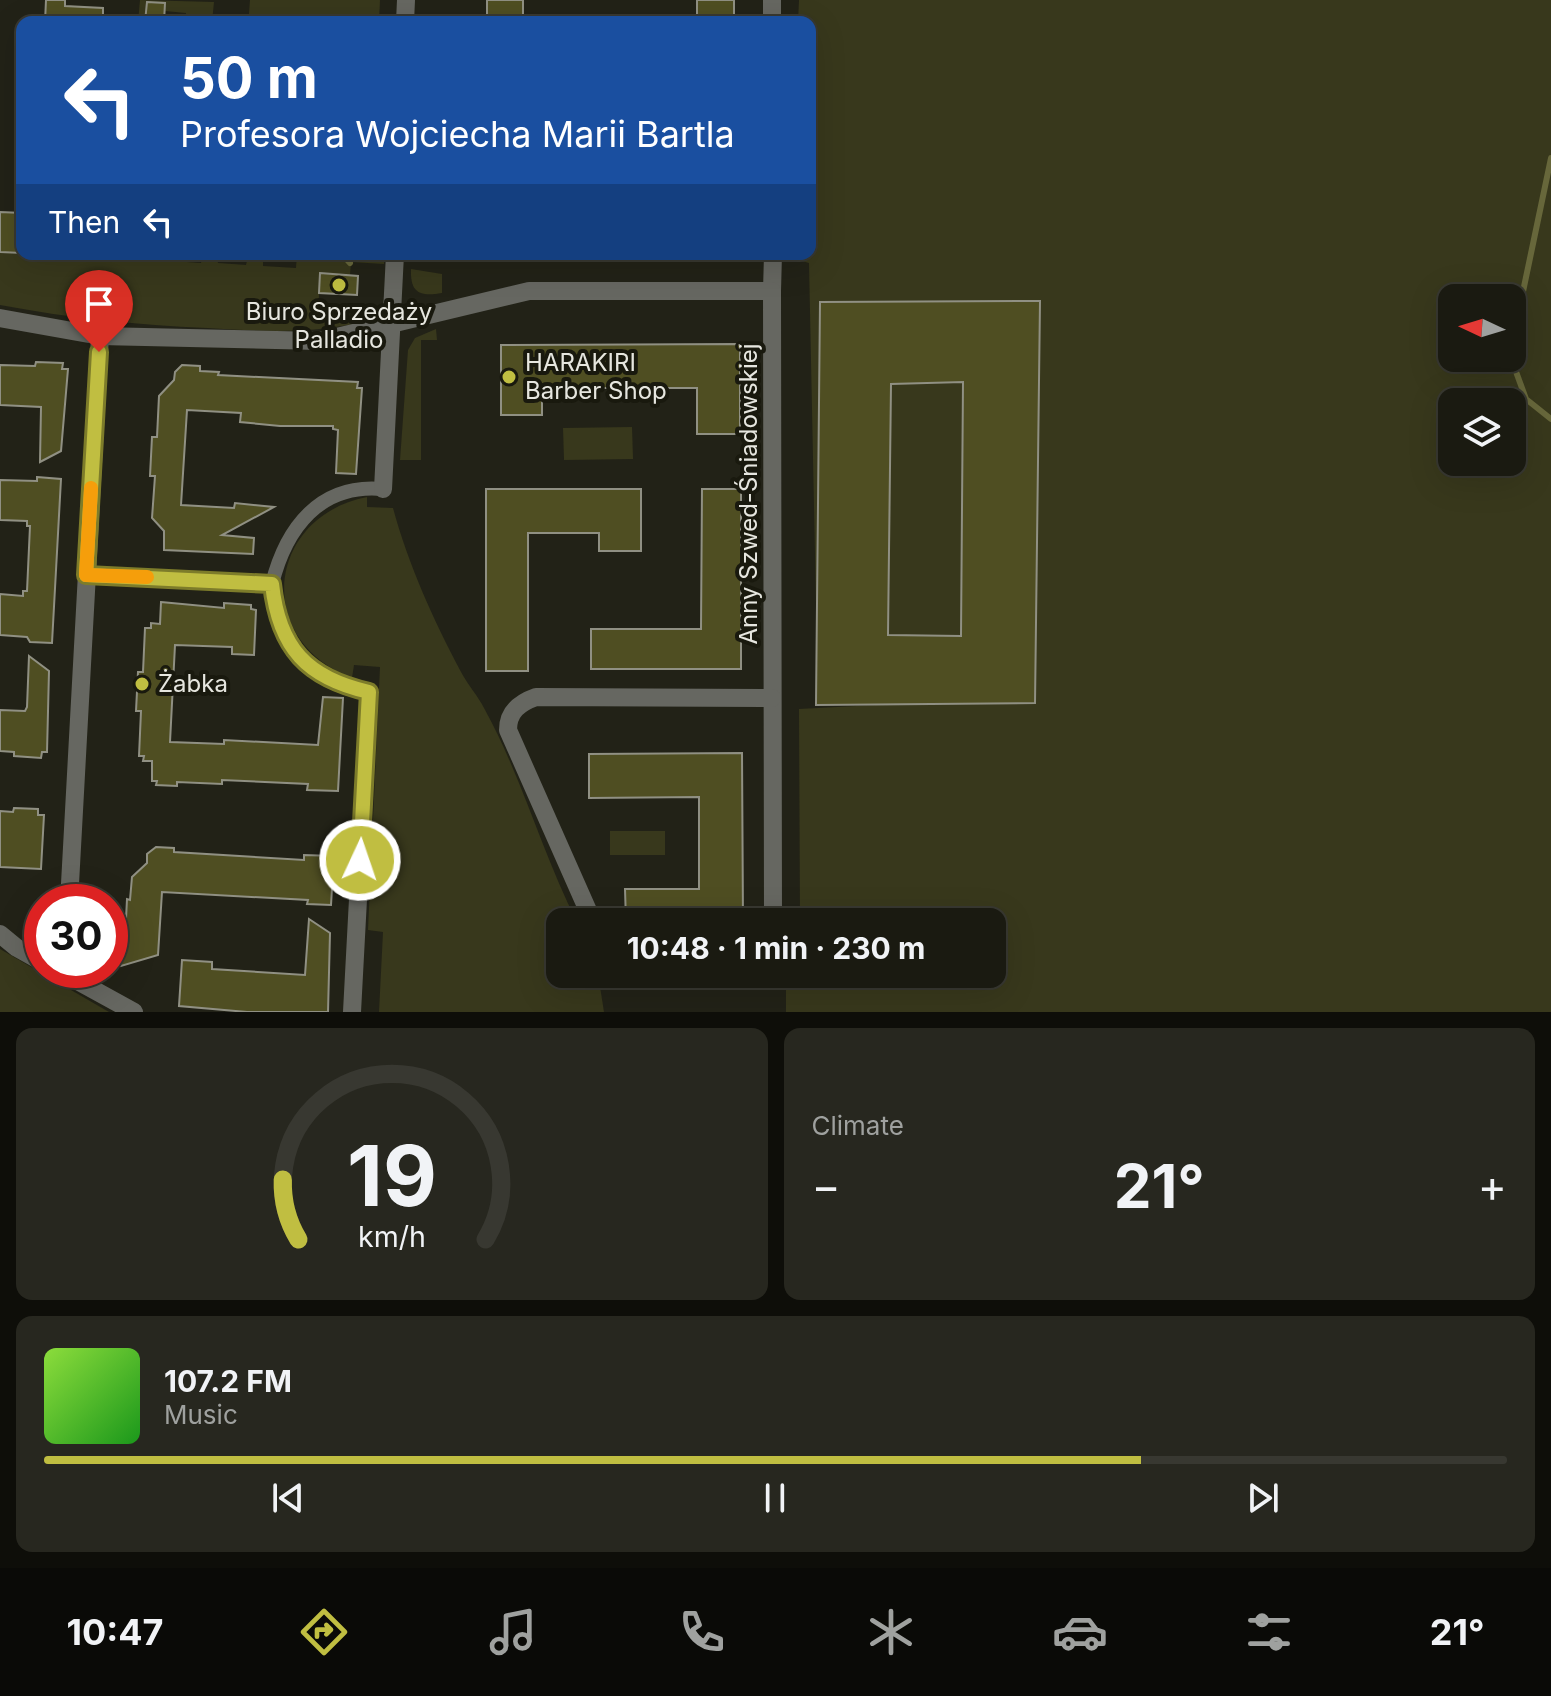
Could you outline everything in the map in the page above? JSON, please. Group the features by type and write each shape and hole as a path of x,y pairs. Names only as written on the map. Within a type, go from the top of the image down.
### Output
{"street":[{"path":"352,1012 369,692 329,680 309,667 291,648 281,628 272,584 278,559 303,519 338,494 358,488 383,489 395,260"},
{"name":"Anny Szwed-Śniadowskiej","path":"773,260 773,908"},
{"path":"0,318 100,336 320,341 529,291 565,288 772,291"},
{"path":"70,884 100,336"},
{"path":"86,575 272,584"},
{"path":"587,908 508,730 508,720 515,708 536,697 772,698"},
{"path":"0,934 24,952"},
{"path":"92,988 134,1012"}],"shaded area":[{"path":"140,0 214,2 213,16 186,16 186,13 165,11 165,3 147,2 146,16 139,16"},
{"path":"250,0 380,0 379,16 249,14"},
{"path":"799,0 1551,0 1551,1012 786,1012 786,988 1006,988 1006,908 800,908 799,709 875,705 818,702 809,263 798,260 816,260 816,16 798,16"},
{"path":"0,248 16,252 16,260 172,260 201,263 202,260 217,260 218,263 246,265 247,261 263,262 263,266 296,268 297,260 384,261 384,264 351,262 350,275 320,274 318,316 351,315 354,324 334,327 245,330 155,325 0,305"},
{"path":"411,269 442,274 442,293 418,292 412,283"},
{"path":"436,329 437,340 421,340 421,460 400,460 408,350 415,338"},
{"path":"632,427 633,459 564,460 563,428"},
{"path":"367,497 367,507 393,508 406,550 432,612 461,672 497,734 571,908 546,908 546,988 600,988 604,1012 379,1012 383,932 368,930 380,667 354,665 352,678 320,660 298,637 287,610 284,581 292,553 308,529 333,509"},
{"path":"610,831 665,831 665,855 610,855"},
{"path":"0,949 24,963 24,988 67,988 109,1012 0,1012"}],"building":[{"path":"46,0 65,0 65,6 103,8 103,16 45,16"},
{"path":"487,0 523,0 523,16 487,16"},
{"path":"697,0 734,0 734,16 697,16"},
{"path":"147,2 165,3 164,16 146,16"},
{"path":"0,212 16,213 16,253 0,252"},
{"name":"Biuro Sprzedaży Palladio","path":"320,273 358,276 357,295 319,293"},
{"path":"1040,301 1035,703 816,705 820,302","holes":["963,382 961,636 888,635 891,384"]},
{"path":"740,344 740,434 697,434 697,388 542,388 542,415 501,415 501,345"},
{"path":"36,362 63,363 62,369 68,369 61,451 40,462 41,407 0,405 0,365 35,366"},
{"path":"182,365 200,366 200,371 219,372 218,375 358,382 357,388 362,388 356,474 336,473 338,430 333,426 240,422 241,413 187,410 181,505 234,508 235,503 274,507 222,535 254,538 253,554 164,550 164,531 152,518 155,476 150,476 152,437 157,437 159,396 174,380 175,372"},
{"path":"37,477 61,479 52,643 0,635 0,594 23,596 23,591 27,591 30,526 27,526 27,521 0,520 0,480 37,481"},
{"path":"486,489 641,489 641,551 599,551 599,533 528,533 528,671 486,671"},
{"path":"702,489 741,489 741,669 591,669 591,629 701,629"},
{"path":"161,602 224,608 224,603 251,605 251,609 256,610 254,655 232,654 232,647 175,645 170,742 224,744 224,740 318,745 323,697 343,698 338,791 307,790 308,784 222,780 222,784 177,782 177,786 156,785 157,781 152,781 152,761 143,761 144,756 139,756 141,711 136,711 138,672 143,672 145,628 151,628 151,623 160,624"},
{"path":"29,656 49,671 47,752 42,752 41,758 14,756 14,752 0,751 0,710 25,711 27,707"},
{"path":"742,753 743,908 626,908 625,889 699,889 699,797 589,798 589,754"},
{"path":"14,808 38,809 38,815 44,815 41,869 0,867 0,811 13,812"},
{"path":"156,847 174,848 174,852 304,860 304,855 334,856 331,905 307,904 308,900 162,892 158,955 128,964 128,899 132,877 147,863 147,854"},
{"path":"309,919 330,933 328,1012 247,1012 179,1006 182,960 212,962 212,969 305,975"}],"waterway":[{"path":"1525,284 1551,158"},
{"path":"347,260 350,263"},
{"path":"1516,372 1526,399 1551,419"}],"slow traffic":[{"path":"91,488 86,575 147,577"}],"place":[{"name":"Biuro Sprzedaży Palladio","path":"339,285"},
{"name":"HARAKIRI Barber Shop","path":"509,377"},
{"name":"Żabka","path":"142,684"}],"route":[{"path":"99,352 86,575 272,584 281,628 291,648 309,667 329,680 369,692 360,860"}]}
